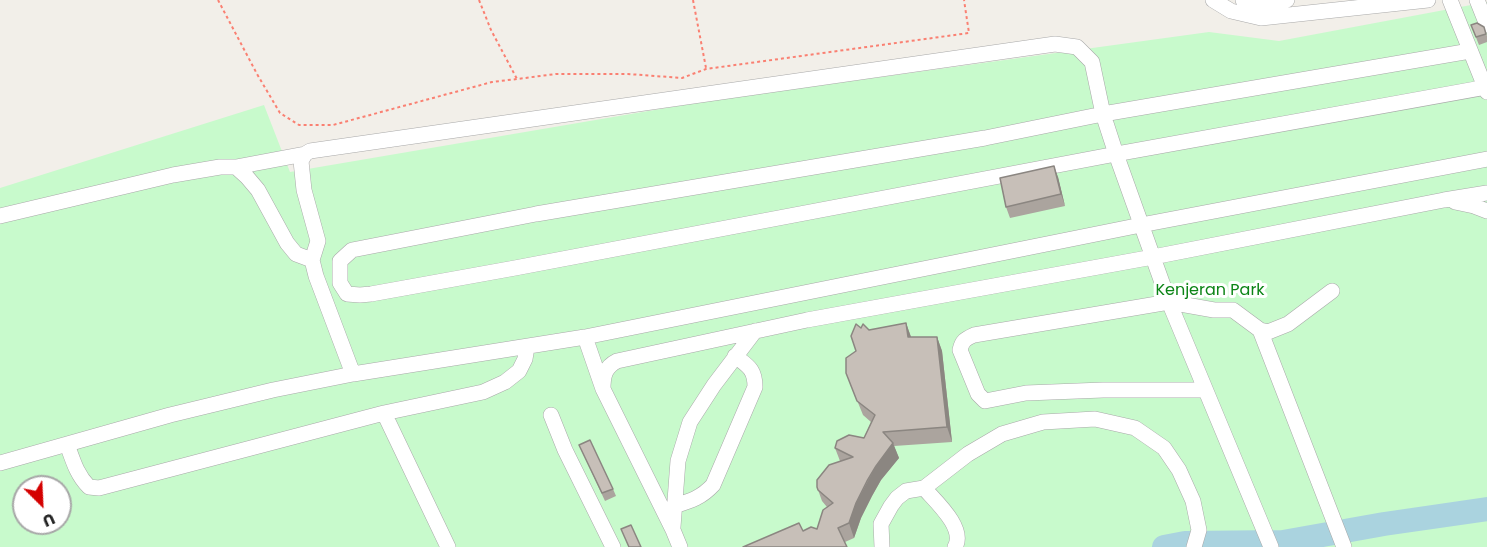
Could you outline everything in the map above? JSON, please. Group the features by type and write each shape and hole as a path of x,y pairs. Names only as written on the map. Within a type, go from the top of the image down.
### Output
{"street":[{"path":"1213,0 1231,11 1261,18 1428,0"},
{"path":"1243,0 1257,4 1287,0"},
{"path":"1450,0 1486,89 1116,154 371,294 347,294 340,283 340,261 352,250 536,214 985,138 1103,114 1470,51"},
{"path":"1477,0 1487,25"},
{"path":"0,216 173,175 220,167 236,167 322,149 1055,44 1077,47 1092,62 1103,114 1169,302 1268,541"},
{"path":"305,154 301,161 304,190 318,241 312,260 353,374"},
{"path":"0,463 181,412 273,390 353,374 585,337 1142,225 1487,159"},
{"path":"236,167 258,190 287,243 296,254 312,260"},
{"path":"603,389 603,376 610,365 617,361 807,320 1487,193"},
{"path":"1444,200 1487,211"},
{"path":"1205,390 1026,393 984,401 978,394 960,350 961,342 974,335 1169,302 1215,310 1233,310 1260,330 1268,332 1288,324 1332,291"},
{"path":"1260,330 1344,547"},
{"path":"673,530 678,461 690,422 714,385 755,331"},
{"path":"585,337 603,389 680,547"},
{"path":"68,444 81,479 89,487 99,488 384,413 483,392 505,382 519,370 525,359 527,347"},
{"path":"674,506 705,494 713,485 755,387 755,377 751,368 735,356"},
{"path":"384,413 448,547"},
{"path":"551,414 613,547"},
{"path":"882,547 881,524 897,498 906,491 924,488 968,454 1002,434 1043,422 1095,419 1134,428 1164,448 1179,470 1193,501 1199,530 1194,547"},
{"path":"924,488 957,530 955,547"}],"path":[{"path":"218,0 280,113 299,124 333,125 492,82 556,74 628,74 682,78 706,69 969,33 964,0"},
{"path":"479,0 491,30 517,79"},
{"path":"693,0 706,69"}],"green space":[{"name":"Kenjeran Park","path":"1487,2 1487,547 0,547 0,188 264,105 290,172 713,100 1209,32 1279,41"}],"building":[{"path":"1477,23 1484,27 1486,34 1476,37 1471,25"},
{"path":"1054,166 1061,194 1006,207 1000,178"},
{"path":"906,323 908,337 937,337 947,427 883,432 893,443 867,481 849,523 838,528 847,547 743,547 799,523 803,531 811,527 817,529 823,510 833,503 818,490 817,480 829,465 853,457 835,448 837,441 849,435 864,438 875,415 857,401 846,373 846,358 856,351 851,336 856,324 861,328 863,324 869,330"},
{"path":"590,440 613,489 602,493 579,445"},
{"path":"631,525 641,547 629,547 621,529"}],"waterway":[{"path":"1164,547 1185,543 1283,542 1487,509"}]}
